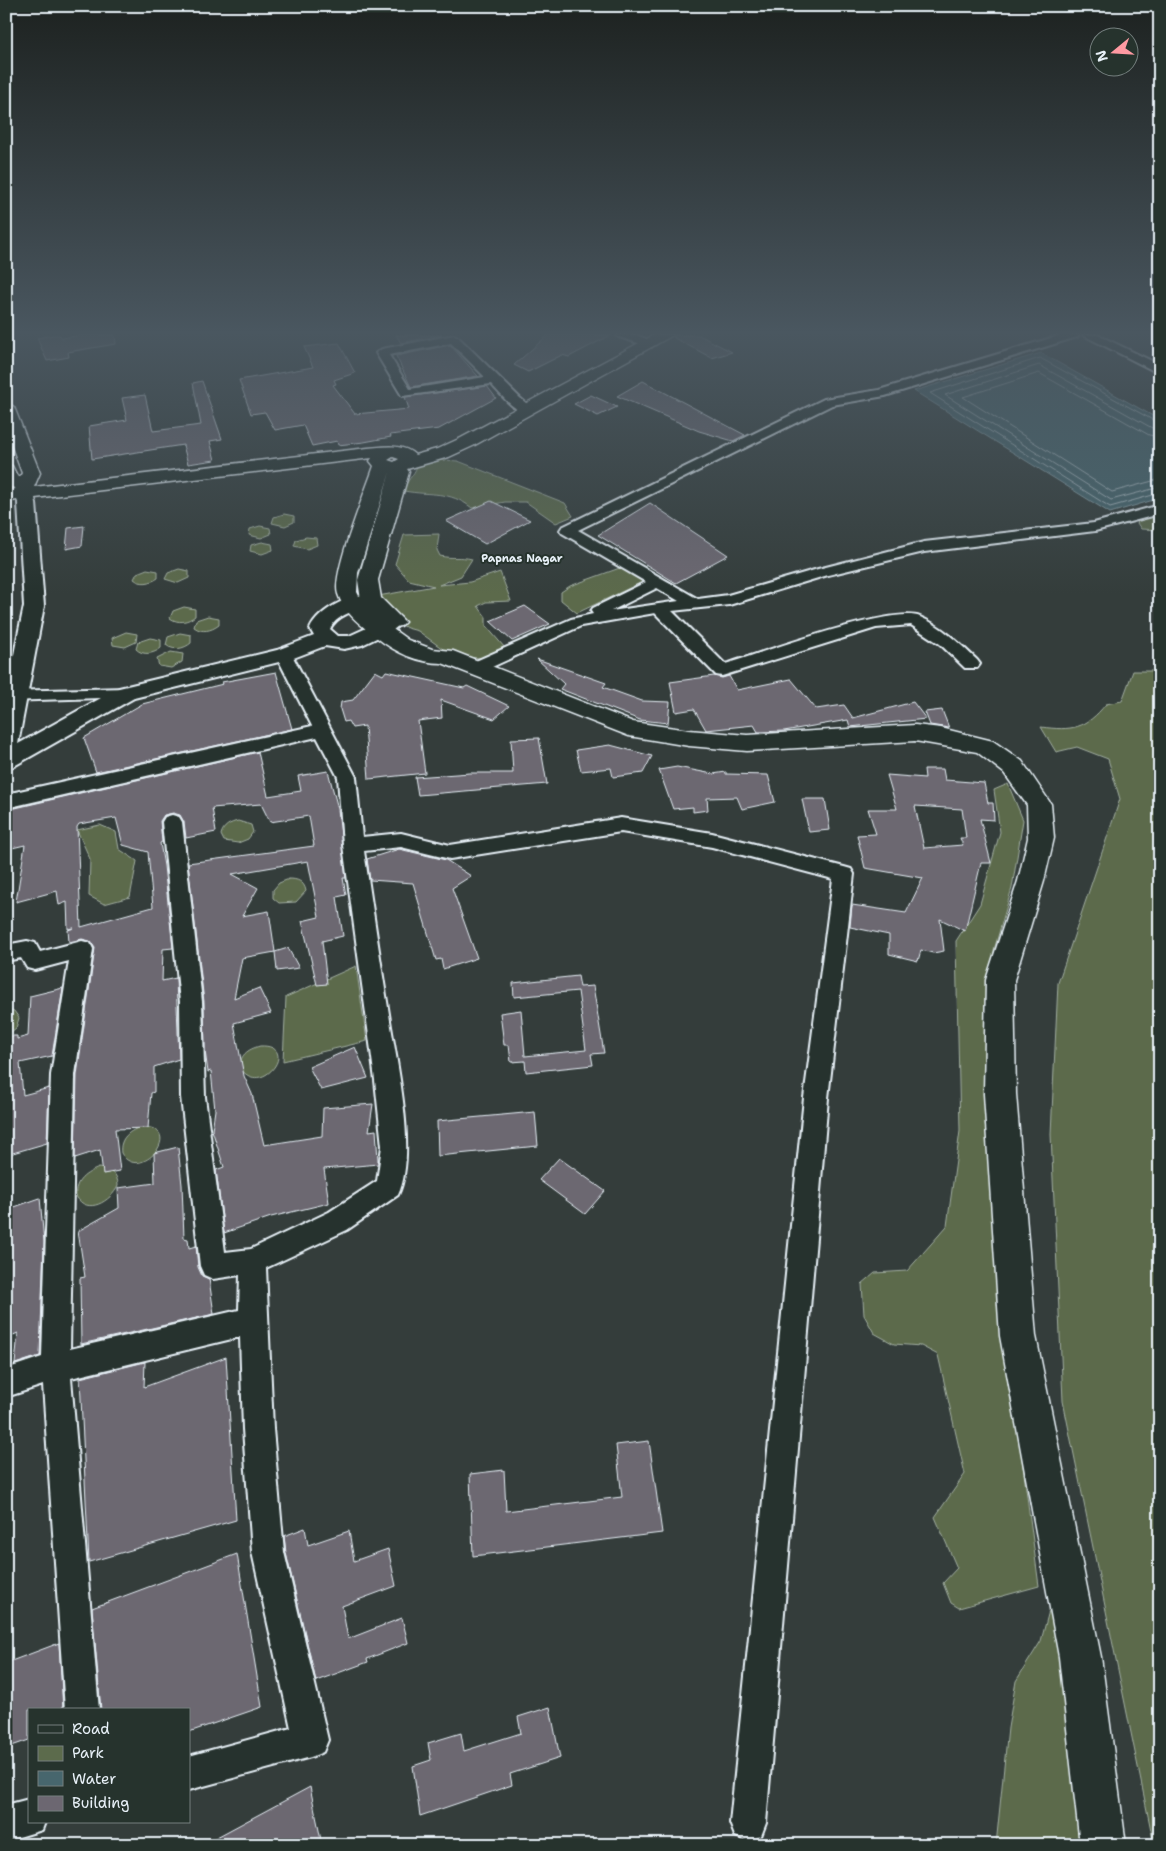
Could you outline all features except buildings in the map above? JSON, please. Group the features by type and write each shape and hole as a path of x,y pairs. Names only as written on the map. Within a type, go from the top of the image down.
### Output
{"main road":[{"path":"6,505 25,494 31,474 11,421"},
{"path":"6,496 394,460 443,453 494,421"},
{"path":"394,460 348,573 347,592 386,625 400,645 429,656 445,656 630,729 747,743 915,733 940,736 985,746 1013,767 1039,804 1040,838 1031,881 1000,980 1000,1094 1018,1336 1080,1657 1103,1845"},
{"path":"6,470 9,479 25,494"}],"street":[{"path":"696,604 567,530 789,421"},
{"path":"6,749 11,696 34,606 25,494"},
{"path":"577,622 659,608 729,600 824,572 924,547 1095,527 1160,509"},
{"path":"475,668 577,622 658,582"},
{"path":"327,638 320,629 325,619 362,603"},
{"path":"659,608 722,671 874,623 914,620 946,640 971,664"},
{"path":"11,696 127,693 284,655 327,638 342,642 352,642 386,625"},
{"path":"172,822 191,1002 193,1098 213,1266 254,1261 338,1221 389,1187 393,1136 353,845 347,777 284,655"},
{"path":"6,761 127,693"},
{"path":"6,801 322,730"},
{"path":"353,845 401,840 450,852 620,825 712,840 844,874 816,1098 748,1823"},
{"path":"6,953 26,949 35,962 82,949 63,1075 56,1367 82,1708"},
{"path":"190,1773 310,1740 268,1552 258,1429 253,1320 254,1261"},
{"path":"6,1383 56,1367 253,1320"},
{"path":"6,1823 28,1817"}],"green space":[{"path":"428,461 458,461 565,503 573,516 556,523 526,502 505,502 472,508 464,502 447,496 404,491 417,466"},
{"path":"1160,510 1160,530 1141,529 1137,523 1148,512"},
{"path":"284,514 294,516 294,522 285,526 272,523 274,517"},
{"path":"260,526 270,528 271,534 261,538 249,535 250,529"},
{"path":"439,534 437,550 440,556 472,559 461,576 439,585 470,582 500,572 511,601 486,602 478,606 486,617 486,626 505,648 487,658 454,657 418,631 407,628 393,620 378,596 434,586 409,580 395,564 404,535"},
{"path":"306,537 316,538 317,545 307,549 294,546 296,540"},
{"path":"262,542 272,544 273,550 262,554 250,551 251,545"},
{"path":"628,565 642,582 577,613 561,600 561,592 570,586"},
{"path":"147,569 158,571 158,578 146,583 134,579 137,573"},
{"path":"179,569 189,571 189,578 178,583 165,579 168,573"},
{"path":"184,607 195,609 195,616 183,622 170,618 173,611"},
{"path":"208,616 219,618 219,625 207,630 200,630 194,627 196,620"},
{"path":"126,632 137,634 136,642 125,647 113,645 112,638"},
{"path":"180,633 191,635 191,643 185,647 178,648 166,645 168,637"},
{"path":"150,638 161,640 161,648 155,652 148,653 142,653 136,649 138,642"},
{"path":"171,652 183,654 182,662 171,668 159,666 157,659"},
{"path":"1133,671 1160,671 1160,1845 1154,1845 1063,1401 1051,1134 1058,983 1120,799 1108,759 1077,747 1056,752 1041,727 1061,729 1078,726 1092,719 1106,704 1122,701"},
{"path":"1008,784 1023,820 1012,888 994,950 992,994 1012,1384 1039,1586 959,1608 951,1603 943,1583 957,1568 935,1517 965,1474 938,1355 921,1346 894,1344 874,1333 864,1315 862,1284 875,1273 907,1271 947,1226 960,1131 956,941 980,904 1000,832 994,790"},
{"path":"238,821 251,825 253,832 248,839 238,843 224,841 221,835 223,829"},
{"path":"100,825 116,832 119,849 137,861 130,897 104,904 89,896 90,859 77,830"},
{"path":"289,879 300,881 306,891 296,902 279,903 273,898 273,890 279,883"},
{"path":"356,966 367,1041 283,1061 286,997"},
{"path":"6,1009 14,1011 19,1018 16,1028 6,1036"},
{"path":"260,1046 272,1048 277,1053 278,1060 274,1068 267,1074 259,1077 250,1076 241,1069 241,1060 248,1051"},
{"path":"142,1127 155,1129 160,1136 160,1144 156,1152 148,1159 139,1162 129,1161 121,1153 122,1143 133,1130"},
{"path":"99,1168 107,1169 113,1173 117,1178 118,1186 115,1192 105,1201 92,1206 86,1205 76,1196 77,1186 85,1175"},
{"path":"1055,1588 1084,1845 996,1845 1008,1728 1016,1681 1041,1641"}],"water":[{"path":"963,421 1160,421 1160,498 1110,513"}],"district":[{"name":"Papnas Nagar","path":"522,558"}]}
